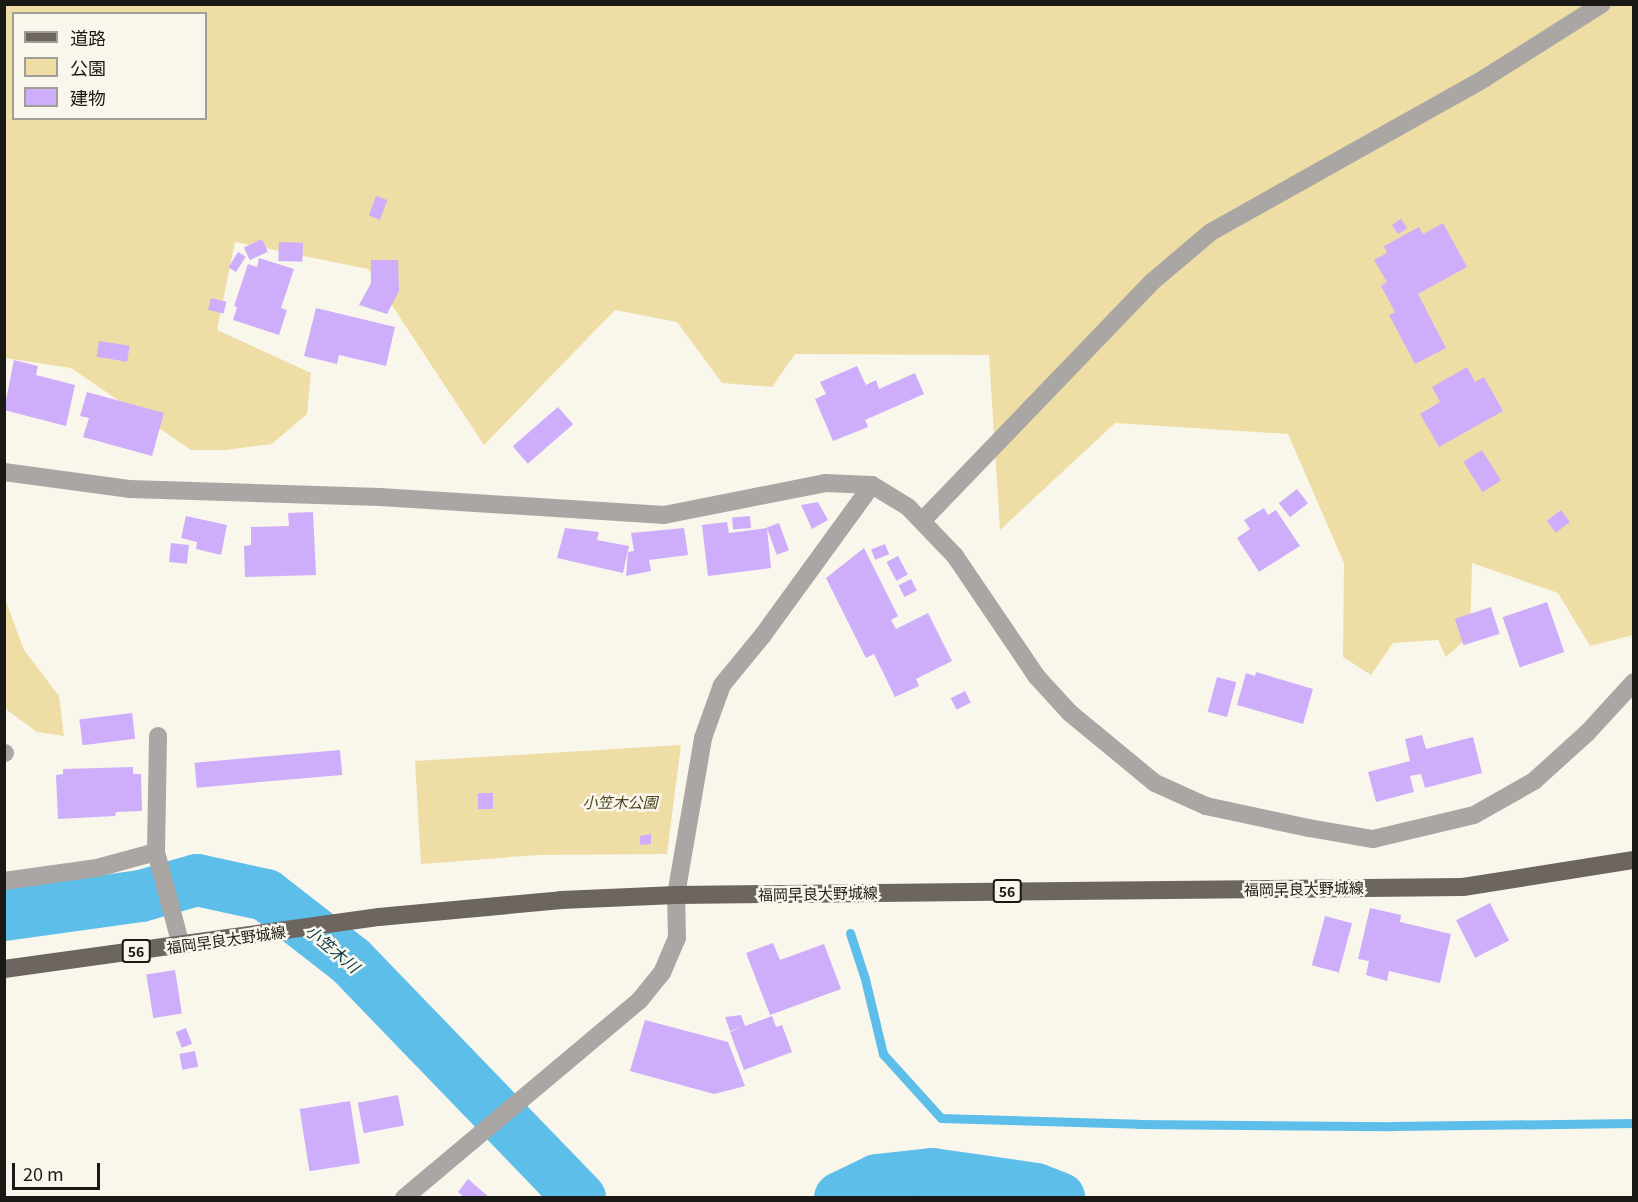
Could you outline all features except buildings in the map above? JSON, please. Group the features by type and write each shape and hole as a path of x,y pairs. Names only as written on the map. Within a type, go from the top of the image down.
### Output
{"main road":[{"name":"福岡早良大野城線","path":"4,969 379,917 561,900 676,895 1463,887 1634,860"}],"street":[{"path":"922,521 1153,281 1211,232 1485,78 1602,4"},
{"path":"4,472 129,489 380,497 664,514 825,483 872,485 908,507 955,556 1037,677 1070,713 1155,783 1206,806 1373,839 1474,815 1534,781 1588,732 1634,682"},
{"path":"404,1197 639,1001 662,973 677,938 676,895 703,738 722,685 763,635 872,485"},
{"path":"158,736 156,852 181,945"},
{"path":"4,881 97,868 156,852"}],"green space":[{"path":"4,5 1633,5 1633,635 1590,646 1558,593 1472,563 1470,635 1446,657 1438,640 1393,643 1371,675 1343,657 1344,563 1288,434 1115,423 1000,530 989,355 795,354 772,387 722,383 677,322 615,310 484,445 368,269 235,242 217,330 311,373 307,414 272,444 226,450 191,450 71,368 5,358"},
{"path":"5,599 24,650 59,696 64,736 37,732 7,710 4,701"},
{"name":"小笠木公園","path":"681,745 667,854 538,855 421,864 415,761"}],"waterway":[{"name":"小笠木川","path":"4,915 141,896 197,880 266,895 351,961 580,1198"},
{"path":"850,933 865,979 883,1054 941,1118 1138,1124 1392,1126 1634,1123"},
{"name":"小笠木川","path":"840,1198 877,1180 932,1174 1036,1189 1059,1198"}]}
